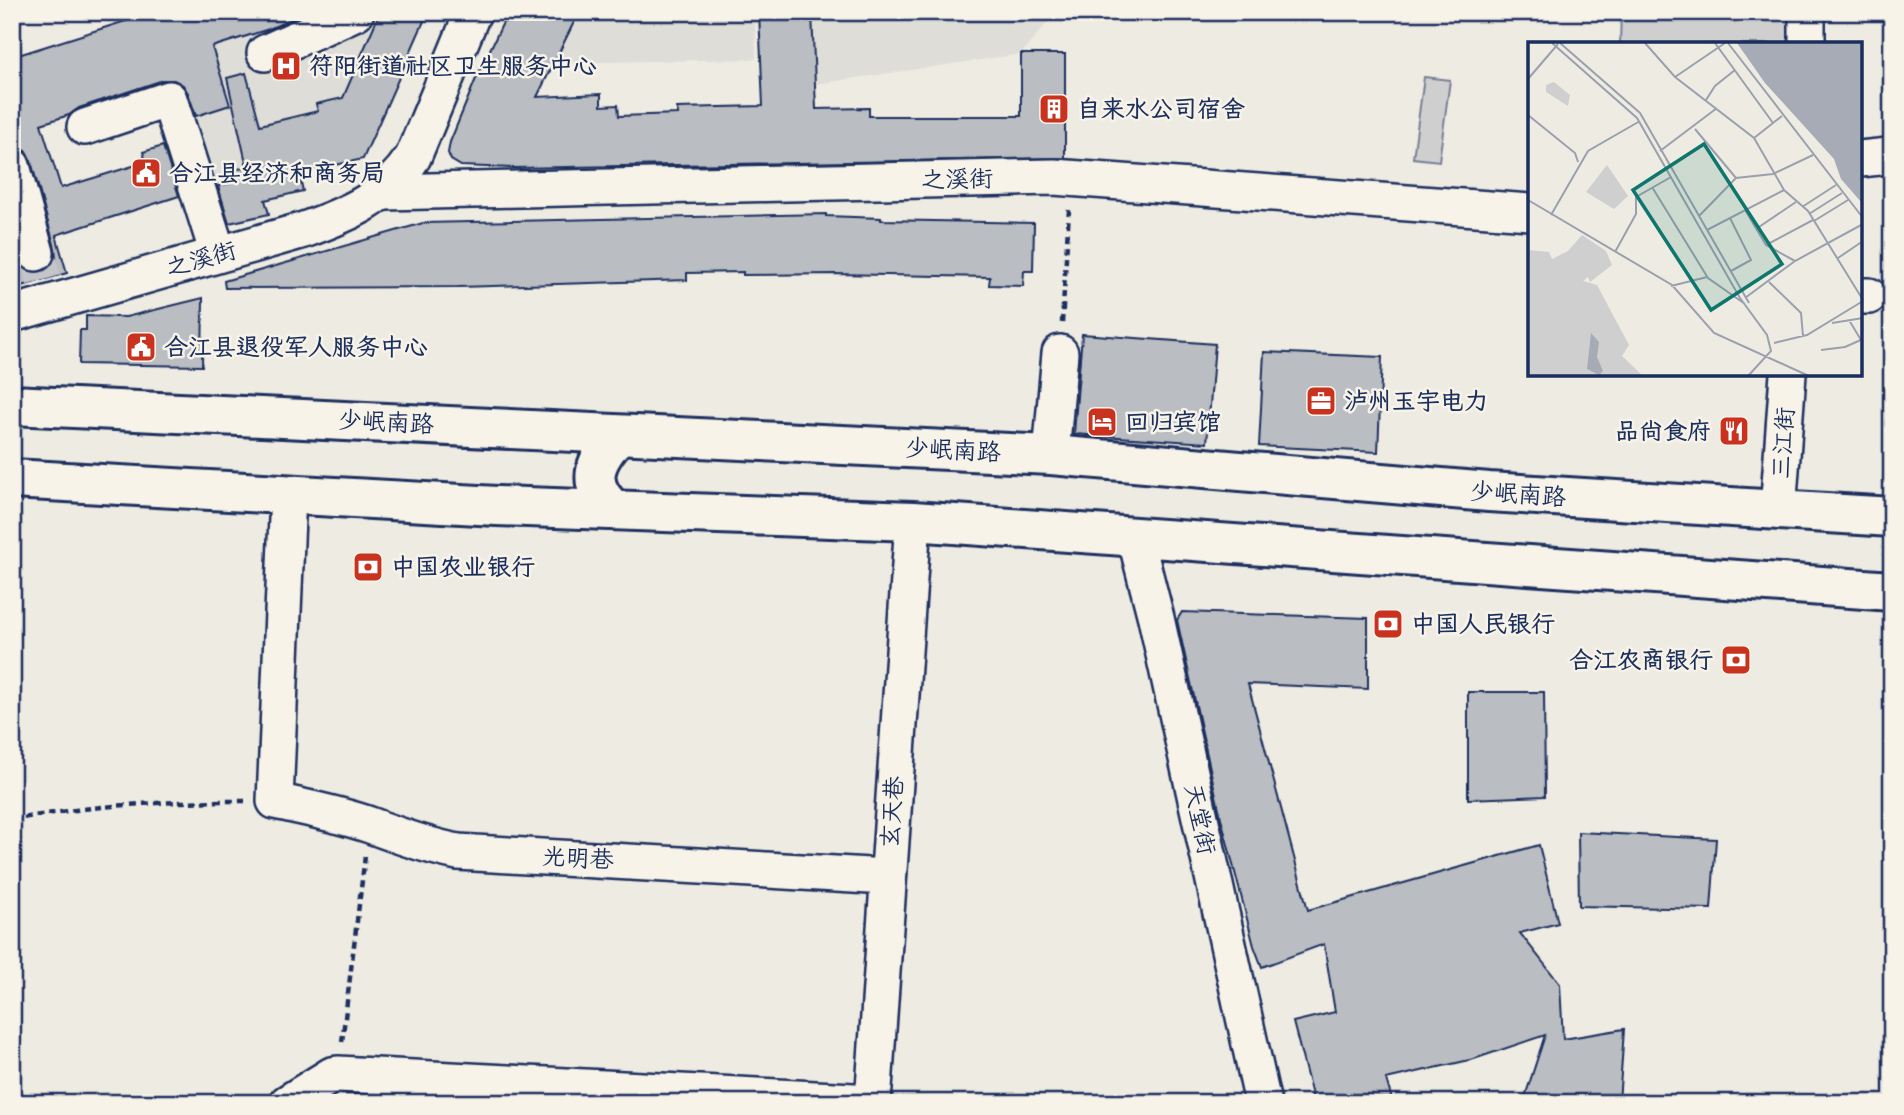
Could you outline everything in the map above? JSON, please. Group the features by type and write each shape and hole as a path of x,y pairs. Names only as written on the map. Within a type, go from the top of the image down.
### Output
{"main road":[{"name":"少岷南路","path":"12,405 1051,455 1489,492 1892,517"},
{"path":"614,510 602,500 597,489 596,473 605,449 618,435"},
{"path":"12,479 614,510 914,521 1892,591"}],"street":[{"path":"265,54 356,12"},
{"name":"之溪街","path":"12,314 44,279 218,254 336,219 384,191 400,177 413,157 473,12"},
{"path":"1807,12 1807,42"},
{"path":"85,127 169,99 218,254"},
{"path":"12,166 44,279"},
{"name":"之溪街","path":"384,191 1071,178 1528,212"},
{"path":"1051,455 1060,353"},
{"name":"三江街","path":"1778,511 1788,376"},
{"path":"275,801 288,494"},
{"name":"玄天巷","path":"873,1102 914,521"},
{"name":"天堂街","path":"1135,536 1156,618 1263,1103"},
{"name":"光明巷","path":"275,801 369,825 425,846 458,852 887,877"},
{"path":"287,1103 333,1084 578,1095 873,1102"}],"path":[{"path":"1060,353 1071,178"},
{"path":"12,820 102,807 185,802 275,801"},
{"path":"333,1084 369,825"}],"shaded area":[{"name":"符阳街道社区卫生服务中心","path":"150,12 428,12 370,143 336,151 339,164 300,173 303,191 266,200 269,214 213,227 184,120"},
{"path":"579,12 748,12 755,16 756,59 554,63"},
{"path":"812,12 1056,12 1021,54 815,84"},
{"path":"1621,12 1792,12 1790,42 1620,42"},
{"path":"1424,77 1450,80 1439,161 1413,158"}],"building":[{"path":"154,12 305,13 269,29 212,47 230,105 196,116 183,85 174,80 163,80 79,108 69,115 41,124 61,188 146,162 143,152 163,146 179,196 56,235 67,273 12,289 12,243 21,267 30,272 42,272 51,267 56,257 31,161 26,151 14,146 20,146 12,119 12,57"},
{"path":"380,12 428,12 363,159 299,173 303,191 265,200 269,214 229,223 218,186 231,183 229,171 247,167 227,78 246,73 260,125 318,111 316,104 343,98"},
{"path":"508,12 579,12 537,97 601,94 601,106 618,105 619,116 678,114 677,108 763,106 759,12 812,12 816,109 869,108 869,116 1021,116 1021,54 1065,54 1065,158 514,168 461,166 451,160 448,153 450,142"},
{"path":"826,214 881,220 1034,223 1033,271 1024,271 1023,286 989,285 990,277 743,275 743,272 687,273 687,280 458,287 225,288 224,281 423,223"},
{"name":"合江县退役军人服务中心","path":"203,298 202,366 79,364 80,330 86,330 86,316 126,317"},
{"path":"1082,334 1215,344 1207,443 1074,434"},
{"name":"泸州玉宇电力","path":"1264,352 1382,357 1378,452 1259,446"},
{"path":"1182,612 1368,618 1368,689 1248,684 1308,910 1539,845 1558,923 1520,933 1560,984 1563,1039 1624,1029 1619,1103 1523,1103 1545,1035 1474,1059 1386,1079 1393,1103 1314,1103 1293,1022 1335,1012 1324,944 1262,967 1254,946 1221,818 1177,620"},
{"path":"1468,692 1544,692 1545,796 1468,799"},
{"path":"1578,832 1716,839 1711,909 1579,906"}],"tunnel":[{"path":"36,253 44,280"}],"place":[{"name":"符阳街道社区卫生服务中心","path":"286,66"},
{"name":"自来水公司宿舍","path":"1054,109"},
{"name":"合江县经济和商务局","path":"146,173"},
{"name":"合江县退役军人服务中心","path":"141,347"},
{"name":"泸州玉宇电力","path":"1321,401"},
{"name":"回归宾馆","path":"1102,422"},
{"name":"品尚食府","path":"1734,431"},
{"name":"中国农业银行","path":"368,567"},
{"name":"中国人民银行","path":"1388,624"},
{"name":"合江农商银行","path":"1736,660"}]}
